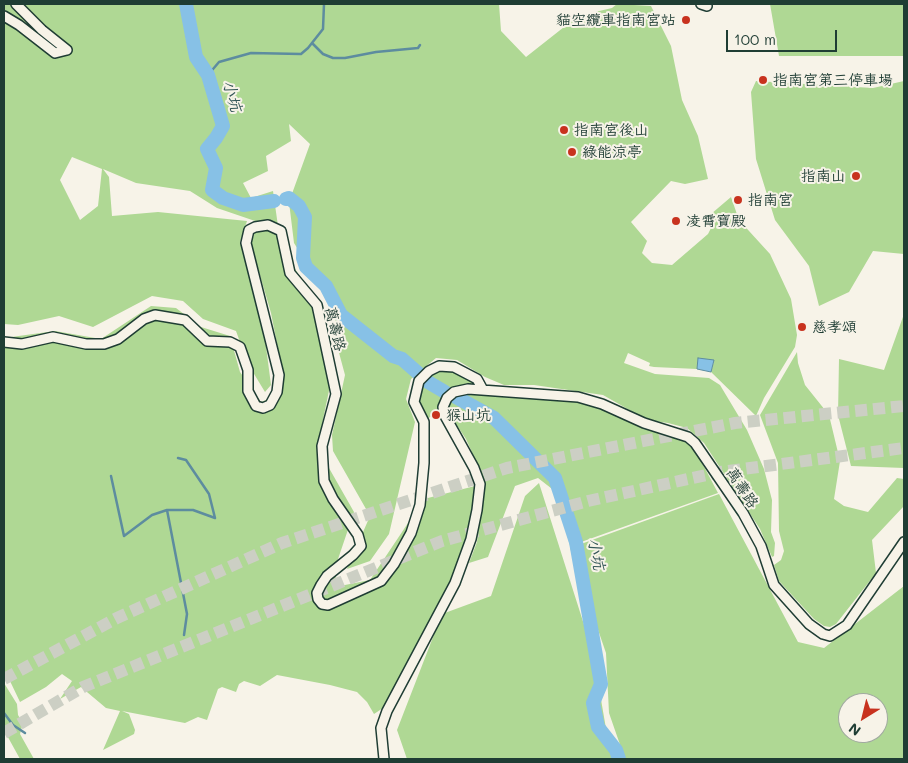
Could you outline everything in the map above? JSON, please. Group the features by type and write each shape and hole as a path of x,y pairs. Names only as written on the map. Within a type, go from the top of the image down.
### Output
{"street":[{"path":"4,16 56,53 67,50 42,30 16,4"},
{"name":"萬壽路","path":"4,342 22,344 53,337 86,344 104,344 118,339 144,319 155,316 185,320 207,341 230,342 240,347 248,370 248,391 256,406 263,408 270,405 277,392 279,375 246,244 249,230 255,227 268,225 280,230 290,273 317,306 336,394 322,446 324,481 333,499 358,535 360,546 353,555 327,576 321,585 317,593 318,599 322,604 328,605 382,582 411,533 420,505 424,463 424,422 414,402 419,381 429,370 439,366 454,367 477,379 483,390"},
{"name":"萬壽路","path":"384,759 381,728 387,711 455,583 471,539 477,510 480,484 474,468 446,419 443,407 447,398 454,392 468,389 578,396 602,404 644,423 688,437 696,443 743,513 761,546 774,585 809,624 823,634 830,636 847,625 904,542"}],"green space":[{"path":"4,4 499,4 501,31 526,57 578,16 612,8 617,4 651,6 671,46 682,100 698,136 708,179 685,184 671,181 631,222 647,241 642,253 652,263 672,265 708,234 714,222 711,214 731,197 739,220 770,254 791,299 797,335 795,347 764,398 756,416 711,372 714,361 699,358 697,369 654,367 649,366 650,363 628,353 624,363 655,374 709,378 720,385 747,430 764,469 772,500 771,532 775,543 774,556 772,557 760,529 704,443 687,428 647,420 603,395 534,385 504,385 485,377 457,360 436,358 411,379 406,399 415,422 389,534 370,561 347,569 370,516 333,451 332,435 345,375 338,349 335,315 329,298 294,243 289,202 310,144 289,124 291,141 266,156 268,171 243,183 251,198 273,191 281,247 315,300 332,376 318,444 325,461 354,512 337,562 335,587 370,580 424,499 475,486 472,530 456,574 386,706 374,714 367,702 357,692 277,675 260,686 244,681 239,684 236,692 222,687 218,689 207,720 198,717 185,723 122,711 129,714 135,730 134,734 103,750 120,711 106,708 81,687 60,699 72,681 62,674 46,687 20,702 10,681 4,676 4,338 55,331 101,339 151,306 176,308 201,327 230,336 240,372 261,402 279,395 284,379 271,313 251,244 258,222 217,208 190,191 136,183 103,169 109,177 112,216 158,212 247,221 240,242 262,316 271,385 265,392 248,364 236,331 203,319 183,301 152,296 93,327 59,316 18,325 4,324","holes":["72,157 102,169 98,206 80,220 60,180"]},
{"path":"770,4 904,4 904,56 779,56"},
{"path":"756,81 873,88 904,81 904,254 873,251 849,292 819,306 809,266 775,220 756,159 751,92"},
{"path":"904,314 904,468 851,466 838,415 839,359 884,370"},
{"path":"797,352 798,363 805,385 829,415 840,461 834,499 844,506 868,512 897,478 904,479 904,506 872,540 876,573 836,624 830,627 824,626 814,619 779,581 774,565 781,560 784,551 779,531 778,463 760,415"},
{"path":"447,369 475,383 448,390 440,410 423,422 419,396 423,381 436,370"},
{"path":"459,394 536,395 588,402 612,410 643,429 668,433 692,444 718,493 570,546 556,492 538,478 515,486 488,557 469,563 477,542 483,491 474,457 466,439 450,415 449,407 451,401"},
{"path":"539,483 593,653 609,746 614,759 407,759 397,730 442,614 491,596 525,496"},
{"path":"719,494 798,642 824,648 904,586 904,759 625,759 609,713 606,653 570,548"},
{"path":"4,683 17,704 18,715 23,723 20,734 34,759 20,759 4,730"}],"water":[{"path":"698,358 714,360 711,372 697,369"}],"waterway":[{"name":"小坑","path":"186,4 196,57 208,75 223,126 207,149 216,168 212,190 223,198 243,205 274,201"},
{"path":"208,75 219,62 251,53 301,54 323,29 324,4"},
{"path":"312,43 323,54 333,58 418,48 420,45"},
{"name":"小坑","path":"286,199 289,198 299,206 305,217 303,258 306,267 326,286 341,315 393,356 402,359 418,373"},
{"name":"小坑","path":"428,382 445,392"},
{"name":"小坑","path":"456,397 494,418 555,478 576,542 601,684 593,703 598,727 616,750 619,759"},
{"path":"167,510 193,510 215,518 209,494 186,460 178,458"},
{"path":"111,476 124,536 152,515 167,510 187,614 184,635"},
{"path":"4,713 13,725 25,733"}],"tunnel":[{"path":"4,679 117,618 282,543 507,468 735,423 904,406"},
{"path":"4,733 83,687 442,541 588,501 720,472 904,448"}],"place":[{"name":"貓空纜車指南宮站","path":"686,20"},
{"name":"指南宮第三停車場","path":"763,80"},
{"name":"指南宮後山","path":"564,130"},
{"name":"綠能涼亭","path":"572,152"},
{"name":"指南山","path":"856,176"},
{"name":"指南宮","path":"738,200"},
{"name":"凌霄寶殿","path":"676,221"},
{"name":"慈孝頌","path":"802,327"},
{"name":"猴山坑","path":"436,415"}]}
